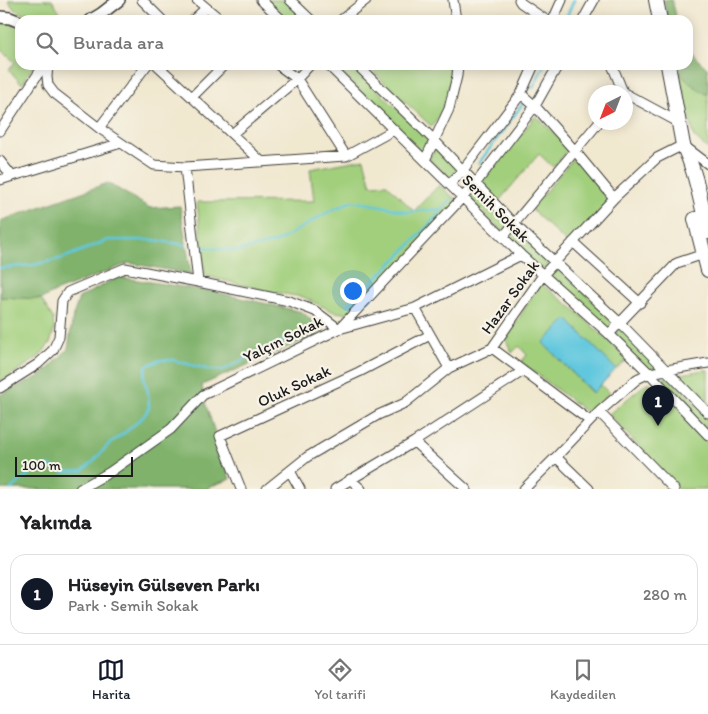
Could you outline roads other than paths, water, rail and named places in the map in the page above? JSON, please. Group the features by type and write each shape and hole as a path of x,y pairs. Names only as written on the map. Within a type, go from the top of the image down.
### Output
{"main road":[{"path":"656,0 659,15"},
{"path":"669,70 683,145 692,168 708,232"},
{"path":"683,145 683,167 708,270"}],"street":[{"path":"107,15 119,0"},
{"path":"142,0 157,15"},
{"path":"197,0 215,15"},
{"path":"261,0 273,15"},
{"path":"290,0 306,15"},
{"path":"348,15 366,0"},
{"path":"453,0 455,15"},
{"path":"519,0 539,15"},
{"path":"555,15 562,0"},
{"path":"586,15 594,0"},
{"path":"198,15 206,8"},
{"path":"589,10 591,15"},
{"path":"0,17 15,20"},
{"path":"0,131 43,70"},
{"path":"46,70 48,85 54,93 99,128 154,165 185,167 346,156 394,130"},
{"path":"99,128 143,70"},
{"path":"163,70 262,162"},
{"path":"192,97 218,70"},
{"path":"285,70 297,79 346,156"},
{"path":"232,134 305,70"},
{"name":"Semih Sokak","path":"333,70 503,237 649,372 708,435"},
{"name":"Semih Sokak","path":"362,70 434,140 467,179 620,323 708,413"},
{"path":"425,160 449,110 458,70"},
{"path":"457,191 464,193 467,179 521,94 532,70"},
{"path":"0,388 38,364 53,350 59,336 62,301 68,292 126,268 289,301 315,311 338,329 467,179 535,106 555,70"},
{"path":"614,70 621,85"},
{"path":"521,94 535,106 614,198"},
{"path":"633,98 678,122"},
{"path":"503,237 592,130"},
{"path":"0,180 121,143"},
{"path":"683,145 708,164"},
{"name":"Hazar Sokak","path":"267,489 307,457 378,415 405,403 449,368 492,348 543,274 614,198 657,158 683,145"},
{"path":"0,161 12,176"},
{"path":"185,167 198,282"},
{"path":"573,242 640,303"},
{"path":"609,334 677,264 704,254"},
{"name":"Yalçın Sokak","path":"80,489 110,472 171,429 203,395 338,329 415,308 522,255"},
{"path":"415,308 449,368"},
{"name":"Oluk Sokak","path":"241,489 220,436 359,372 430,335"},
{"path":"492,348 590,421"},
{"path":"524,489 599,412 637,379 649,372 708,363"},
{"path":"335,489 414,442 523,370"},
{"path":"599,412 674,489"},
{"path":"414,442 466,489"},
{"path":"556,457 588,489"},
{"path":"290,471 300,489"},
{"path":"350,479 361,489"}],"water":[{"path":"567,319 616,369 593,393 543,343"}],"waterway":[{"path":"567,15 574,0"},
{"path":"533,88 542,70"},
{"path":"479,163 524,102"},
{"path":"347,306 414,241 451,199"},
{"path":"202,247 237,251 277,242 328,212 352,201 407,212 443,209"},
{"path":"0,268 33,265 63,258 108,240 154,240 186,245"},
{"path":"11,489 39,466 50,466 63,472 82,471 108,445 143,417 149,408 148,392 144,379 146,366 160,360 173,360 210,370 223,370 295,336 320,329"}],"place":[{"name":"Hüseyin Gülseven Parkı","path":"658,426"}]}
